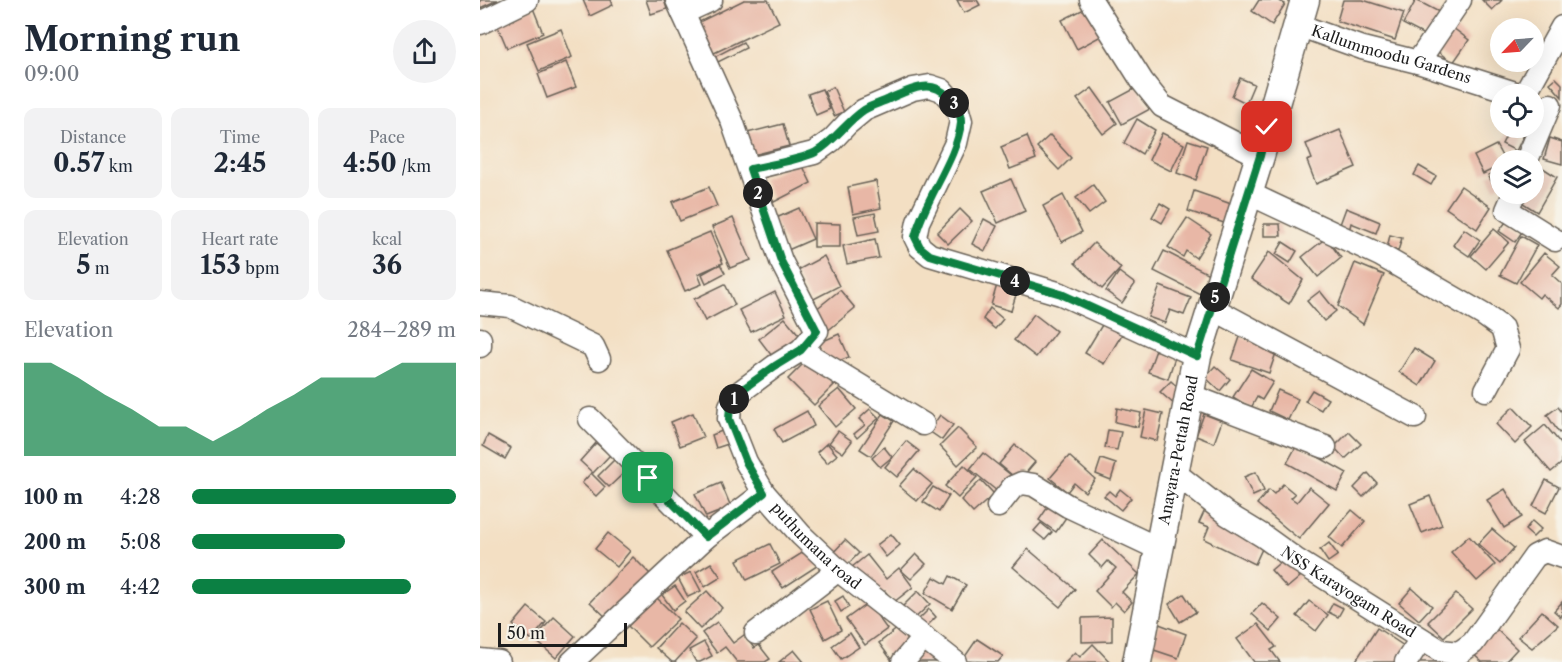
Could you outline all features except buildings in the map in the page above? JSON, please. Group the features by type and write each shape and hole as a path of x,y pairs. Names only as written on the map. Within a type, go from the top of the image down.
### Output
{"main road":[{"name":"Anayara-Pettah Road","path":"1137,662 1197,356 1260,156 1301,13"}],"street":[{"path":"480,22 527,0"},
{"path":"680,6 711,0"},
{"path":"1091,0 1142,81 1162,106 1260,156"},
{"path":"1419,62 1460,0"},
{"name":"puthumana road","path":"680,6 732,121 781,261 817,331 801,350 736,394 730,406 729,419 746,462 764,493 801,535 838,570 955,662"},
{"name":"Kallummoodu Gardens","path":"1301,13 1362,48 1419,62 1490,85"},
{"path":"1531,84 1562,27"},
{"path":"750,169 814,153 832,141 864,110 913,89 930,86 942,90 957,107 961,121 956,143 918,222 915,237 920,247 930,255 1061,294 1197,356"},
{"path":"1531,150 1548,104"},
{"path":"1248,193 1380,255 1484,315 1502,328 1508,349 1486,390"},
{"path":"1510,204 1507,210 1555,240"},
{"path":"480,303 510,306 592,346 599,359"},
{"path":"1212,308 1415,417"},
{"path":"480,339 480,346"},
{"path":"801,350 923,424"},
{"path":"1189,395 1325,447"},
{"path":"590,418 706,537"},
{"name":"NSS Karayogam Road","path":"1174,472 1227,514 1296,559 1441,651 1464,658 1535,556 1545,551 1562,557"},
{"path":"998,506 1013,487 1022,483 1034,485 1068,506 1159,549"},
{"path":"572,662 706,537 764,493"},
{"path":"756,633 838,570"},
{"path":"903,662 924,637"},
{"path":"1406,662 1421,639"},
{"path":"480,660 499,662"}],"route":[{"path":"648,478 706,537 764,493 746,462 729,419 730,406 736,394 801,350 817,331 781,261 750,169 814,153 832,141 864,110 913,89 930,86 942,90 957,107 961,121 956,143 918,222 915,237 920,247 930,255 1061,294 1197,356 1267,127"}]}
